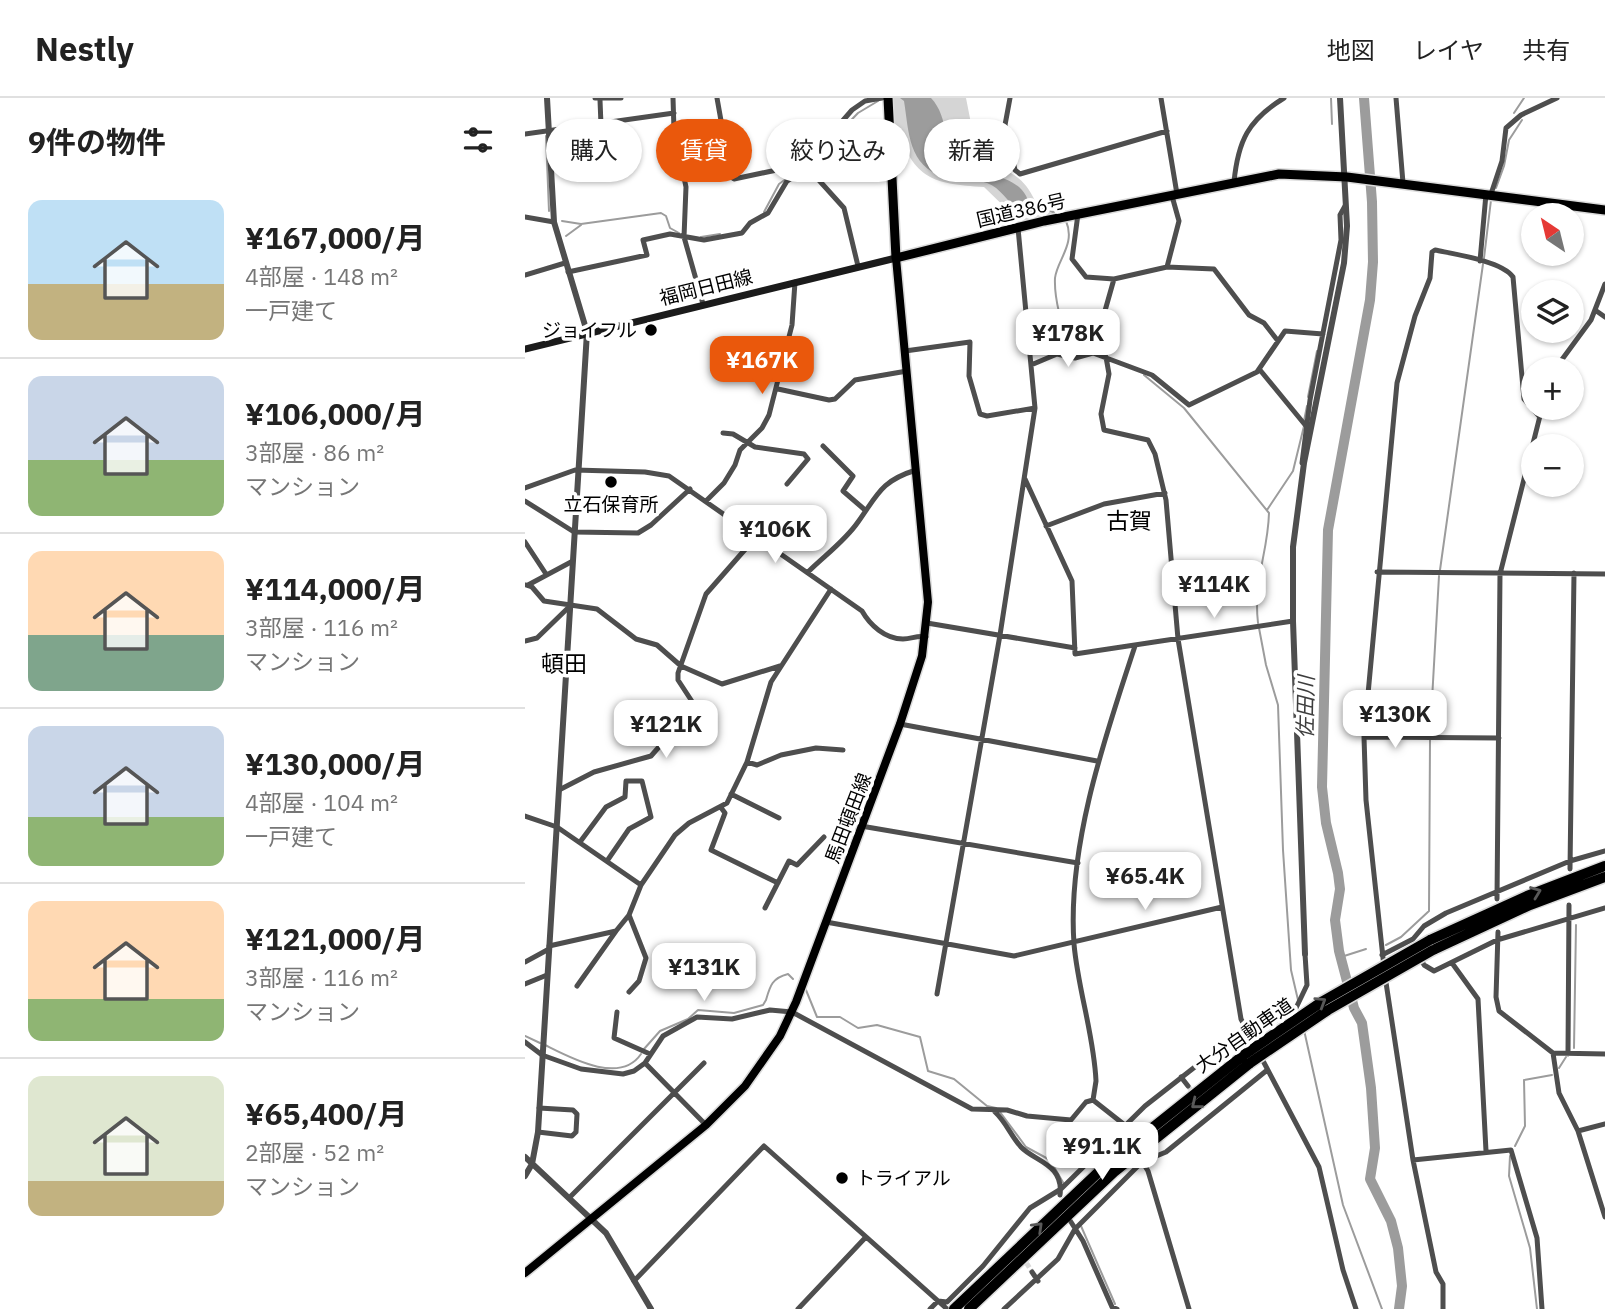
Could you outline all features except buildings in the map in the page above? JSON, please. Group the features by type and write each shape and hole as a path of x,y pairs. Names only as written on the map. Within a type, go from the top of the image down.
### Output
{"highway":[{"path":"888,98 896,258"},
{"name":"国道386号","path":"896,258 1044,221 1279,174 1345,176 1605,210"},
{"name":"大分自動車道","path":"950,1308 1107,1164 1247,1058 1432,945 1527,895 1605,866"},
{"name":"大分自動車道","path":"1432,945 1605,877"},
{"name":"大分自動車道","path":"969,1309 1114,1172 1247,1058"}],"main road":[{"name":"福岡日田線","path":"525,349 896,258"},
{"name":"馬田頓田線","path":"525,1273 706,1125 745,1086 780,1036 792,1012 900,724 926,637 927,583 896,258"}],"street":[{"path":"547,98 548,119"},
{"path":"599,119 594,99 621,98"},
{"path":"673,98 686,187 684,235 703,304"},
{"path":"717,98 730,177 734,179 766,173"},
{"path":"845,119 865,101 882,98"},
{"path":"1010,98 1005,125 1015,170 1020,174 1167,131"},
{"path":"1161,98 1179,221 1167,267"},
{"path":"1234,182 1237,151 1243,137 1266,111 1284,98"},
{"path":"938,1301 947,1302 983,1266 1030,1208 1062,1189 1145,1106 1214,1052 1249,1037 1296,1008 1307,985 1293,621 1293,547 1303,470 1344,264 1345,176 1340,98"},
{"path":"1397,98 1403,183"},
{"path":"1483,261 1489,193 1502,161 1506,128 1521,115 1554,98"},
{"path":"638,119 674,113"},
{"path":"525,134 546,132"},
{"path":"525,1176 532,1164 538,1132 587,332 554,222 552,182"},
{"path":"568,272 647,255 643,240 670,234 704,240 743,233 750,223 768,212 786,182"},
{"path":"820,182 844,208 858,266"},
{"path":"1303,470 1304,424 1341,240 1340,215 1345,206"},
{"path":"1076,215 1073,262 1092,280 1114,279 1167,267 1214,269 1249,315 1264,323 1278,341"},
{"path":"525,217 554,222"},
{"path":"937,994 1000,635 1035,408 1018,228"},
{"path":"1443,1309 1443,1284 1436,1272 1413,1160 1382,955 1366,800 1364,737 1377,572 1397,383 1415,316 1430,278 1431,252 1435,250 1483,261 1509,272 1513,277 1521,366"},
{"path":"525,275 565,262"},
{"path":"1093,353 1114,279"},
{"path":"706,501 724,483 740,450 762,428 778,389 792,324 795,282"},
{"path":"1563,357 1595,310 1605,284"},
{"path":"1595,310 1605,317"},
{"path":"1031,365 1056,354 1075,358 1093,353 1152,375 1189,405 1260,370 1285,331 1321,333"},
{"path":"905,351 970,342 969,376 980,414 987,416 1035,408"},
{"path":"1105,357 1109,374 1101,414 1104,430 1148,440 1155,454 1165,493 1178,639 1241,1019 1321,1171 1343,1270 1356,1309"},
{"path":"1260,370 1304,424"},
{"path":"778,389 829,400 835,399 855,380 907,372"},
{"path":"1497,899 1500,574 1538,420"},
{"path":"723,433 733,434 747,444 804,454 808,459 787,484"},
{"path":"823,446 853,476 843,491 865,510"},
{"path":"525,488 579,470 660,473 690,489 862,611 871,626 904,639 916,635 926,637"},
{"path":"808,572 858,522 882,486 899,475 916,470"},
{"path":"1025,479 1072,581 1075,654 1293,621"},
{"path":"525,501 574,532 638,533 690,489"},
{"path":"1046,526 1104,504 1165,493"},
{"path":"559,790 594,772 652,756 695,706 678,680 681,666 711,585 756,537"},
{"path":"525,542 546,574"},
{"path":"526,586 572,562"},
{"path":"1377,572 1605,573"},
{"path":"1570,869 1574,573"},
{"path":"526,586 532,587 544,601 597,609 636,639 657,645 681,666 727,684 780,666"},
{"path":"577,986 629,915 641,885 681,828 722,808 731,794 747,762 765,700 780,666 831,589"},
{"path":"525,641 537,638 571,606"},
{"path":"927,623 1075,648"},
{"path":"1093,1100 1096,1073 1074,943 1078,863 1097,761 1135,646"},
{"path":"900,724 1097,761"},
{"path":"1364,737 1499,738"},
{"path":"747,762 758,765 781,755 816,748 843,750"},
{"path":"627,762 631,779"},
{"path":"580,842 606,807 625,797 625,782 631,779 644,783 651,817 629,829 607,861"},
{"path":"731,794 779,818"},
{"path":"722,808 726,813 711,850 778,883"},
{"path":"525,816 557,827 641,885"},
{"path":"861,826 1078,863"},
{"path":"765,908 789,861 797,865 824,837"},
{"path":"1382,955 1413,939 1435,918 1570,861 1605,851"},
{"path":"1568,1054 1569,905"},
{"path":"826,922 1014,956 1222,907"},
{"path":"1413,939 1424,965 1429,970 1453,962 1497,940 1605,908"},
{"path":"629,915 646,958 639,981 629,992"},
{"path":"525,961 549,947 616,931"},
{"path":"1498,932 1496,997 1499,1011 1553,1053 1605,1054"},
{"path":"1453,962 1478,999 1486,1151"},
{"path":"525,984 547,975"},
{"path":"706,1125 645,1063 646,1053 663,1036 697,1017 733,1019 770,1010 792,1012 972,1109 1068,1121 1086,1102 1093,1100"},
{"path":"617,1012 614,1038 646,1053"},
{"path":"525,1042 542,1053 600,1073 629,1073 645,1063"},
{"path":"1553,1053 1559,1093 1579,1131 1605,1217"},
{"path":"569,1198 704,1063"},
{"path":"1004,1309 1058,1259 1077,1224 1141,1160 1165,1152 1208,1112 1266,1070"},
{"path":"1181,1076 1188,1086"},
{"path":"1093,1100 1126,1126 1131,1138"},
{"path":"538,1132 572,1136 576,1132 577,1114 573,1110 539,1108"},
{"path":"997,1111 1026,1152 1050,1166 1062,1189"},
{"path":"1579,1131 1605,1124"},
{"path":"634,1281 764,1146 865,1238 938,1301 950,1308"},
{"path":"1413,1160 1511,1150 1537,1238 1542,1309"},
{"path":"525,1157 606,1233 650,1309"},
{"path":"1141,1160 1148,1171 1189,1309"},
{"path":"1597,1195 1605,1189"},
{"path":"1077,1224 1115,1308"},
{"path":"798,1309 865,1238"},
{"path":"1032,1272 1038,1280"},
{"path":"930,1309 938,1301"}],"shaded area":[{"path":"890,98 966,98 970,119 924,119 924,172 910,156 910,119 891,119"},
{"path":"900,98 931,98 941,114 942,119 924,119 924,166 912,146 910,119 907,119 904,101"},
{"path":"1020,180 1035,201 1064,208 1068,213 1022,224 984,187 945,182"},
{"path":"982,182 1015,184 1028,200 1030,213 1017,208 987,183"}],"waterway":[{"path":"1331,98 1332,124"},
{"name":"佐田川","path":"1364,98 1372,202 1373,262 1370,300 1328,530 1322,787 1326,823 1340,889 1335,920 1339,951 1354,1008 1362,1023 1371,1088 1375,1148 1370,1179 1391,1221 1398,1248 1402,1286 1399,1309"},
{"path":"1514,113 1524,98"},
{"path":"852,119 878,101"},
{"path":"1496,188 1509,140 1522,120"},
{"path":"548,182 549,211"},
{"path":"764,212 782,182"},
{"path":"1484,258 1491,200"},
{"path":"1031,211 1049,210 1059,215"},
{"path":"562,221 581,224 661,213 666,216 670,228 679,233"},
{"path":"1066,221 1069,237 1056,271 1056,295 1061,322 1070,347 1085,351"},
{"path":"566,236 581,225"},
{"path":"701,237 720,234"},
{"path":"1440,570 1483,264"},
{"path":"1308,397 1317,351"},
{"path":"1144,375 1184,408 1269,513 1257,593 1258,623"},
{"path":"1304,421 1307,406"},
{"path":"1267,510 1293,471 1304,426"},
{"path":"1430,735 1439,576"},
{"path":"1259,628 1278,705 1283,850 1291,970 1298,1000"},
{"path":"1386,945 1401,937 1429,911 1430,740"},
{"path":"1574,1048 1576,925"},
{"path":"1341,957 1366,949"},
{"path":"644,1049 660,1031 688,1019 698,1010 734,1013 763,1005 775,980 788,974 793,979"},
{"path":"806,990 817,1017 840,1017 858,1028 877,1025 920,1037 928,1071 954,1079 987,1106 996,1108"},
{"path":"1304,1030 1343,1205 1382,1309"},
{"path":"525,1036 540,1043"},
{"path":"545,1045 581,1062 608,1068 621,1068 632,1063 641,1054"},
{"path":"1559,1068 1566,1057"},
{"path":"1515,1146 1525,1126 1524,1080 1552,1075"},
{"path":"1000,1112 1026,1147 1050,1160 1064,1184"},
{"path":"1510,1156 1509,1176 1530,1248 1537,1309"},
{"path":"1081,1226 1115,1304"}],"tunnel":[{"path":"1188,1086 1206,1109"},
{"path":"1015,1244 1032,1272"}],"place":[{"name":"ジョイフル","path":"651,330"},
{"name":"立石保育所","path":"611,482"},
{"name":"トライアル","path":"842,1178"}],"district":[{"name":"古賀","path":"1129,520"},
{"name":"頓田","path":"564,663"}]}
